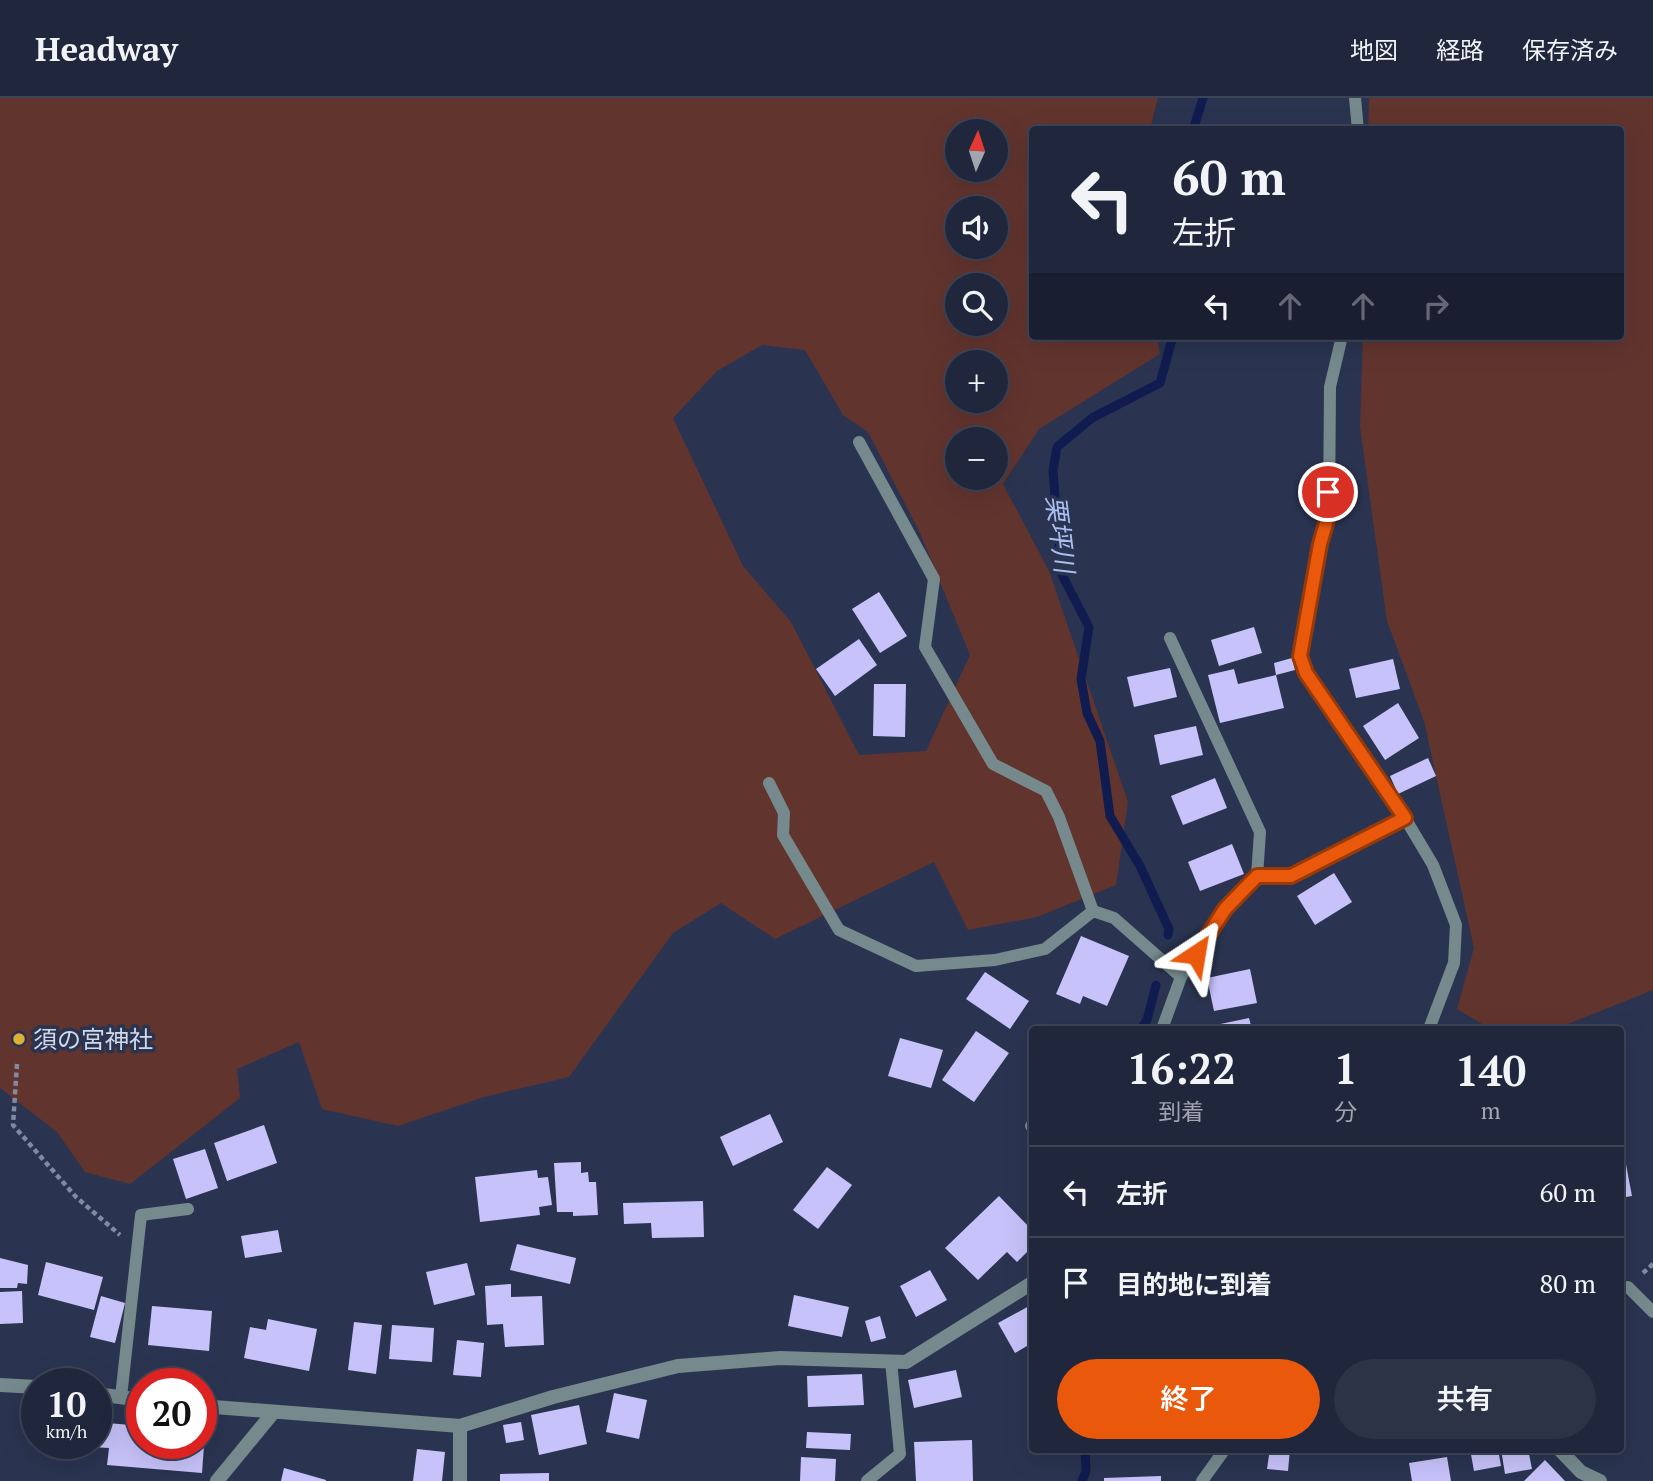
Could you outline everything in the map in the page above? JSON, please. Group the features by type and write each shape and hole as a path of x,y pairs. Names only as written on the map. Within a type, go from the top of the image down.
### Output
{"street":[{"path":"217,1408 460,1426 552,1397 678,1366 780,1358 906,1362 1029,1285"},
{"path":"0,1385 21,1386"},
{"path":"112,1396 126,1397"},
{"path":"218,1481 272,1413"},
{"path":"460,1426 460,1481"},
{"path":"1563,1453 1581,1472 1600,1481"}],"lane":[{"path":"1355,98 1358,126"},
{"path":"1341,340 1330,387 1329,513 1320,544 1300,656 1306,673 1405,818 1433,864 1456,925 1454,963 1430,1026"},
{"path":"859,442 934,579 925,647 993,764 1046,790 1059,817 1093,911"},
{"path":"1163,1026 1181,977 1225,909 1257,876 1260,832 1170,638"},
{"path":"769,783 783,813 783,835 839,930 916,966 995,960 1045,949 1093,911"},
{"path":"1257,876 1291,876 1405,818"},
{"path":"1093,911 1114,918 1181,977"},
{"path":"121,1397 141,1215 188,1209"},
{"path":"1624,1288 1628,1287 1653,1312"},
{"path":"867,1481 900,1454 891,1361"},
{"path":"1202,1481 1222,1453"}],"path":[{"path":"17,1064 13,1125 76,1197 136,1249"}],"shaded area":[{"path":"0,98 1158,98 1151,126 1029,126 1029,340 1157,340 1160,354 1039,429 1008,476 1008,427 945,427 945,490 1006,490 1049,571 1128,802 1116,885 1037,917 968,930 934,862 775,939 721,903 673,933 569,1077 484,1097 398,1126 322,1109 299,1042 237,1069 240,1098 130,1184 85,1172 57,1132 0,1088","holes":["762,345 805,350 843,415 868,432 920,533 970,655 926,751 859,755 791,622 743,566 673,418 717,371"]},
{"path":"1369,98 1653,98 1653,990 1563,1026 1485,1026 1457,1009 1474,948 1424,721 1387,621 1360,427 1363,340 1624,340 1624,126 1368,126"}],"building":[{"path":"879,592 907,636 880,653 852,609"},
{"path":"1254,627 1262,653 1219,666 1211,640"},
{"path":"859,639 877,665 835,696 816,669"},
{"path":"1292,658 1295,670 1276,675 1274,663"},
{"path":"1393,659 1400,689 1356,698 1349,669"},
{"path":"1170,668 1177,697 1134,707 1127,677"},
{"path":"1234,669 1238,684 1276,675 1284,708 1220,723 1208,675"},
{"path":"874,684 906,684 905,737 873,736"},
{"path":"1398,703 1419,738 1385,760 1363,726"},
{"path":"1196,726 1203,755 1160,765 1154,735"},
{"path":"1428,758 1436,776 1398,794 1390,776"},
{"path":"1215,778 1227,808 1183,825 1171,796"},
{"path":"1232,844 1244,874 1200,891 1188,862"},
{"path":"1334,873 1352,902 1315,925 1297,896"},
{"path":"1081,936 1129,956 1107,1006 1083,996 1080,1004 1056,994"},
{"path":"1250,969 1257,1003 1214,1011 1207,978"},
{"path":"985,972 1029,1001 1010,1029 966,999"},
{"path":"1249,1018 1251,1026 1211,1026"},
{"path":"976,1031 1009,1053 974,1102 942,1080"},
{"path":"900,1038 943,1050 931,1088 888,1076"},
{"path":"770,1114 783,1142 733,1166 720,1137"},
{"path":"264,1125 277,1163 227,1181 214,1143"},
{"path":"205,1149 218,1188 186,1199 173,1159"},
{"path":"1624,1154 1632,1196 1624,1197"},
{"path":"581,1162 581,1173 588,1172 589,1182 596,1182 598,1215 573,1216 573,1212 557,1212 554,1163"},
{"path":"827,1167 852,1185 818,1229 793,1210"},
{"path":"537,1170 538,1178 548,1177 552,1205 539,1207 540,1215 480,1222 475,1177"},
{"path":"999,1196 1029,1227 1029,1250 1017,1262 1007,1252 978,1280 945,1248"},
{"path":"703,1201 704,1237 652,1238 651,1223 624,1224 623,1203"},
{"path":"278,1230 282,1252 245,1258 241,1236"},
{"path":"517,1244 576,1258 570,1284 510,1270"},
{"path":"0,1258 28,1265 27,1284 18,1283 17,1288 0,1288"},
{"path":"46,1262 103,1277 94,1310 38,1295"},
{"path":"467,1263 475,1295 434,1305 426,1272"},
{"path":"930,1270 947,1300 916,1317 900,1286"},
{"path":"511,1284 511,1297 542,1296 544,1345 505,1347 503,1324 487,1325 485,1286"},
{"path":"22,1291 23,1323 0,1324 0,1292"},
{"path":"794,1295 849,1307 842,1337 788,1326"},
{"path":"101,1296 125,1303 115,1343 90,1337"},
{"path":"152,1306 212,1311 209,1351 148,1345"},
{"path":"1029,1306 1029,1345 1015,1353 998,1323"},
{"path":"880,1316 886,1338 871,1342 865,1321"},
{"path":"268,1319 317,1329 309,1371 244,1358 250,1327 266,1330"},
{"path":"354,1322 382,1325 376,1374 348,1370"},
{"path":"392,1325 434,1328 432,1362 389,1359"},
{"path":"457,1340 484,1343 481,1377 453,1375"},
{"path":"956,1370 962,1397 914,1408 908,1380"},
{"path":"862,1374 864,1405 808,1407 807,1376"},
{"path":"614,1393 647,1400 639,1439 606,1432"},
{"path":"579,1405 587,1444 539,1455 531,1415"},
{"path":"521,1422 524,1440 506,1443 503,1425"},
{"path":"112,1423 126,1425 126,1459 203,1459 202,1473 107,1465 108,1459 112,1459"},
{"path":"807,1432 851,1434 850,1450 806,1448"},
{"path":"972,1440 973,1481 916,1481 914,1442"},
{"path":"417,1449 445,1452 442,1481 413,1481"},
{"path":"1245,1453 1290,1453 1288,1471 1267,1469 1269,1455"},
{"path":"1471,1453 1499,1453 1501,1466 1474,1471"},
{"path":"1502,1453 1529,1453 1532,1469 1505,1474"},
{"path":"801,1457 836,1459 835,1481 800,1481"},
{"path":"1447,1457 1451,1481 1412,1481 1409,1463"},
{"path":"1545,1460 1565,1481 1524,1481"},
{"path":"284,1468 326,1480 326,1481 281,1481"},
{"path":"549,1473 549,1481 500,1481 500,1474"},
{"path":"1161,1476 1161,1481 1104,1481 1104,1478"}],"waterway":[{"name":"栗坪川","path":"1194,126 1203,98"},
{"name":"栗坪川","path":"1168,935 1169,929 1140,866 1110,816 1100,741 1087,713 1081,679 1089,627 1061,573 1053,471 1057,447 1092,418 1160,383 1172,340"},
{"name":"栗坪川","path":"1143,1026 1156,985"},
{"name":"栗坪川","path":"1082,1481 1086,1471 1085,1453"}],"place":[{"name":"須の宮神社","path":"19,1039"}],"route":[{"path":"1196,954 1225,909 1257,876 1291,876 1405,818 1306,673 1300,656 1320,544 1329,513 1328,492"}]}
